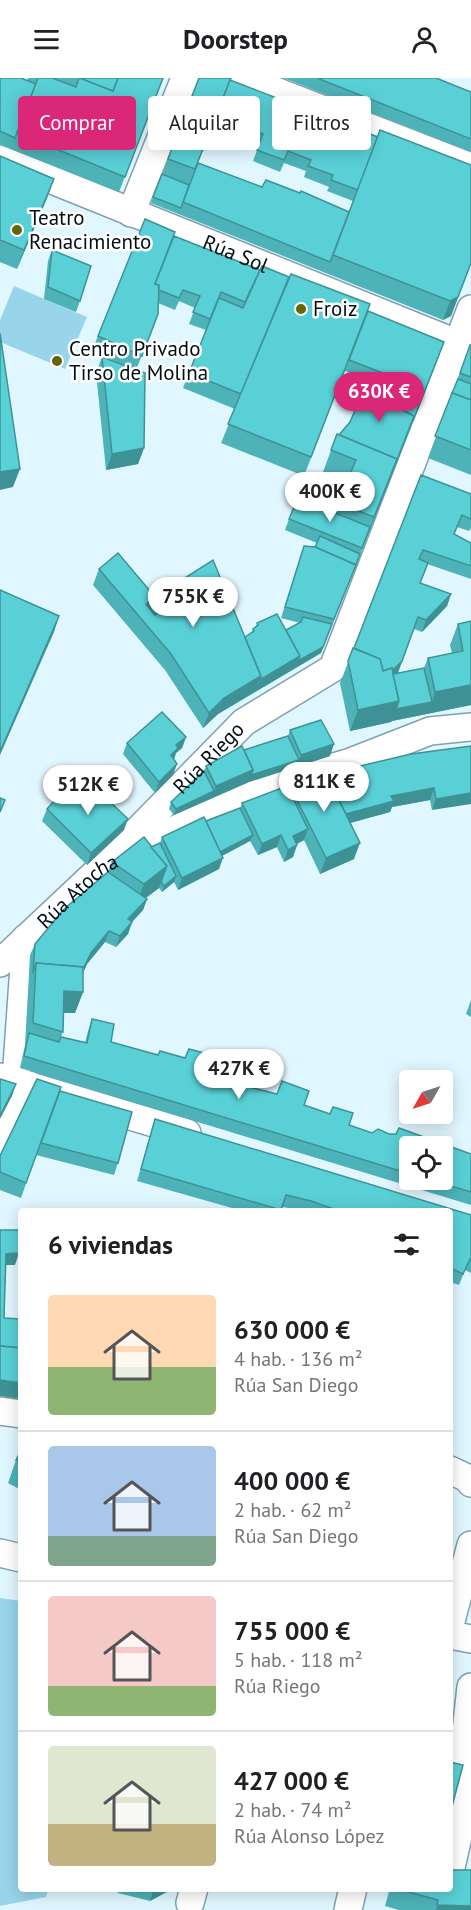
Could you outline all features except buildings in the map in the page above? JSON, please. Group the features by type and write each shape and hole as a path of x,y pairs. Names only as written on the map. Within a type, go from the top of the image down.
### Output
{"street":[{"path":"130,213 185,78"},
{"path":"242,78 471,167"},
{"name":"Rúa Sol","path":"0,159 464,346"},
{"path":"464,346 471,309"},
{"name":"Rúa Riego","path":"101,868 244,722 333,668 464,346"},
{"name":"Rúa Atocha","path":"0,963 101,868 250,791 348,763 430,731 471,727"},
{"path":"0,1145 15,1081 26,938"},
{"path":"15,1081 209,1140"},
{"path":"0,1411 18,1414"},
{"path":"453,1472 471,1482"},
{"path":"453,1614 471,1545"},
{"path":"0,1553 18,1557"},
{"path":"453,1636 471,1639"},
{"path":"453,1859 468,1792 456,1766 471,1687"},
{"path":"453,1872 471,1873"},
{"path":"348,1910 352,1892"}],"shaded area":[{"path":"14,286 87,317 65,369 0,342 0,320"},
{"path":"0,1598 18,1601 18,1892 47,1892 46,1897 0,1906"}],"place":[{"name":"Teatro Renacimiento","path":"17,230"},
{"name":"Froiz","path":"301,309"},
{"name":"Centro Privado Tirso de Molina","path":"57,361"}]}
